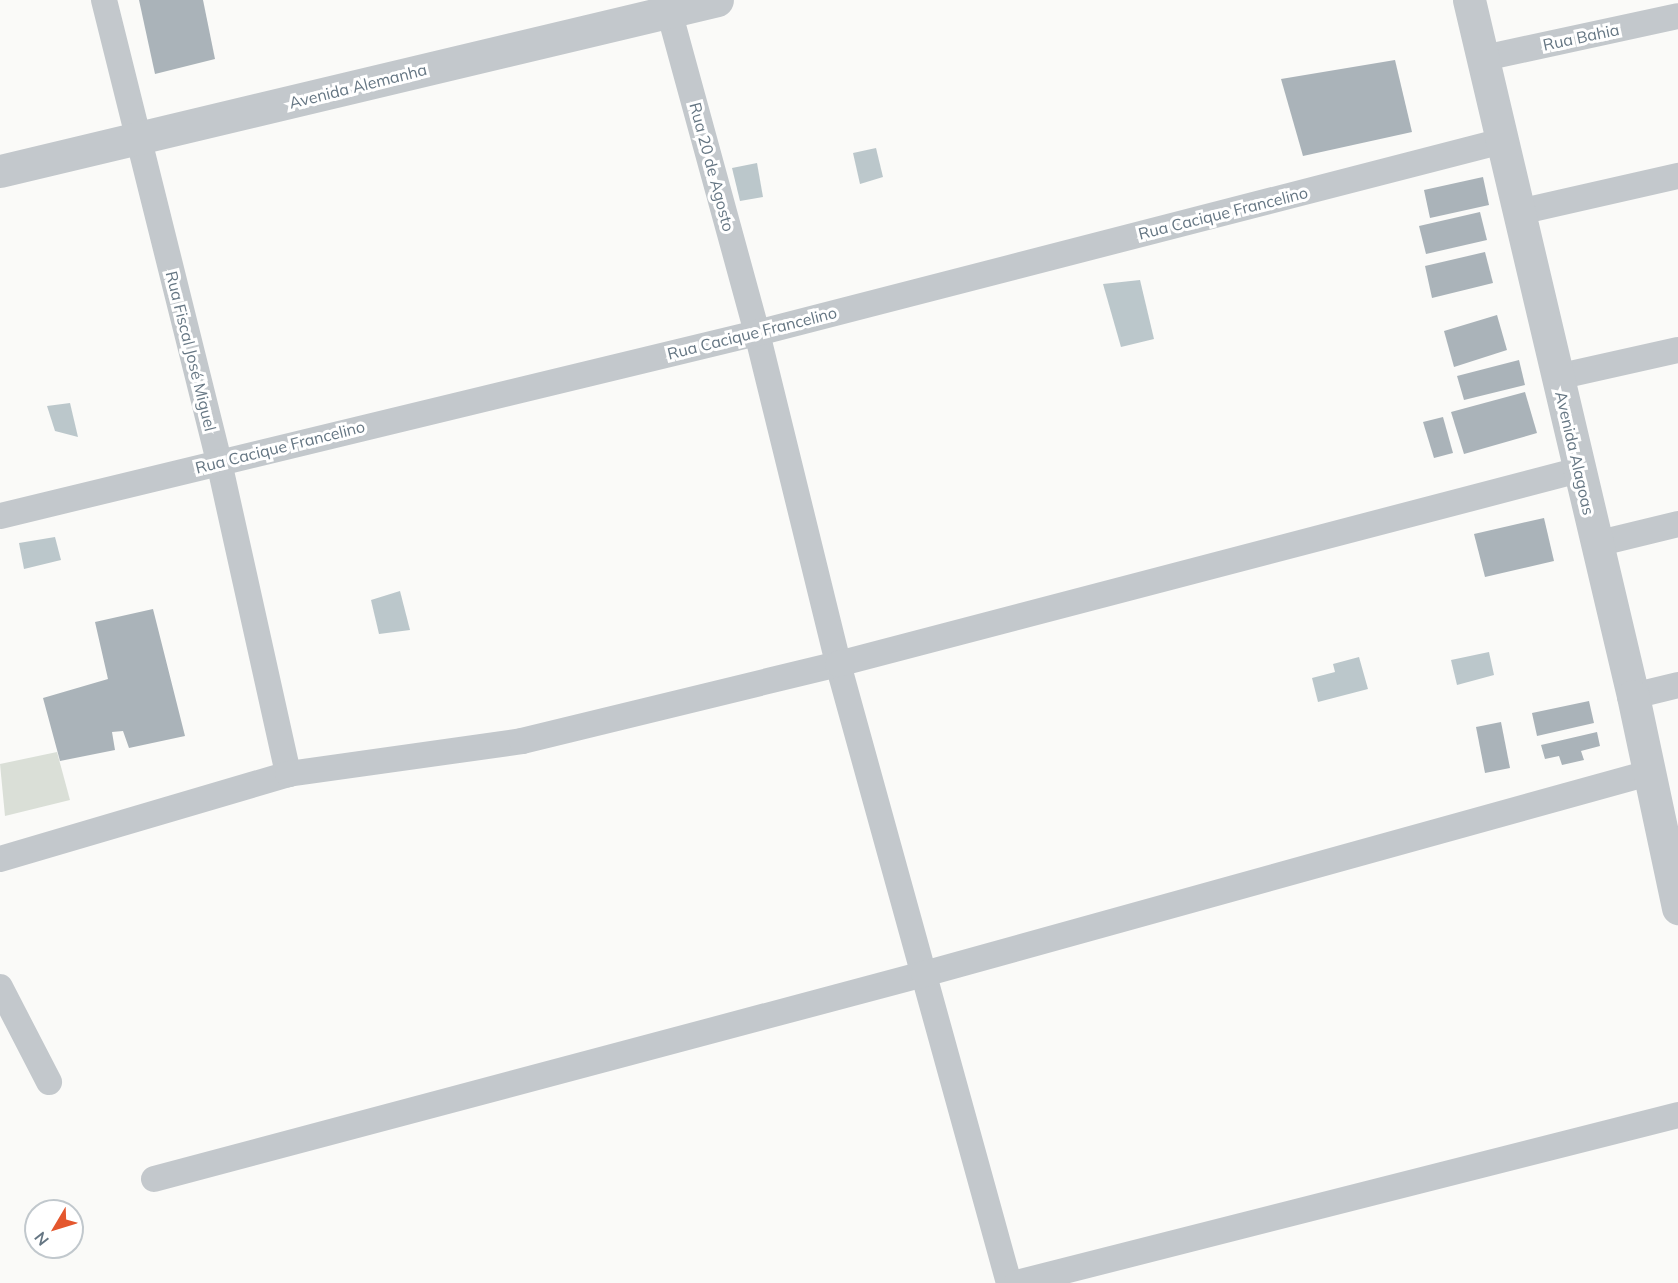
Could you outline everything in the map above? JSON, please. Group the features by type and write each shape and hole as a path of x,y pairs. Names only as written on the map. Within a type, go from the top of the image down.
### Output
{"street":[{"name":"Rua Fiscal José Miguel","path":"104,0 219,462 288,774"},
{"name":"Avenida Alemanha","path":"0,171 138,140 667,5 717,0"},
{"name":"Avenida Alagoas","path":"1469,0 1633,696 1649,773 1672,854 1678,908"},
{"name":"Rua 20 de Agosto","path":"667,5 757,333 838,664 1009,1283"},
{"name":"Rua Bahia","path":"1484,58 1678,16"},
{"name":"Rua Cacique Francelino","path":"0,516 757,333 1502,141"},
{"path":"1519,212 1678,176"},
{"path":"1557,377 1678,350"},
{"path":"0,859 288,774 522,741 838,664 1579,470"},
{"path":"1596,544 1678,524"},
{"path":"1633,696 1678,685"},
{"path":"154,1179 924,974 1649,773"},
{"path":"0,987 49,1082"},
{"path":"1017,1283 1678,1115"}],"shaded area":[{"path":"876,148 883,177 860,184 853,153"},
{"path":"757,163 763,197 740,201 732,168"},
{"path":"1140,280 1154,339 1121,347 1103,284"},
{"path":"70,403 78,437 55,431 47,406"},
{"path":"55,537 61,560 24,569 19,543"},
{"path":"400,591 410,630 379,634 371,600"},
{"path":"1489,652 1494,675 1457,685 1451,660"},
{"path":"1359,657 1368,689 1318,702 1312,678 1335,672 1333,664"},
{"path":"57,752 70,800 5,816 0,764"}],"building":[{"path":"139,0 203,0 215,59 155,74"},
{"path":"1395,60 1412,132 1303,156 1281,79"},
{"path":"1483,177 1489,205 1430,218 1424,190"},
{"path":"1480,212 1487,240 1426,254 1419,226"},
{"path":"1485,252 1493,283 1432,298 1425,266"},
{"path":"1497,315 1507,350 1454,367 1444,331"},
{"path":"1519,360 1525,385 1464,400 1457,376"},
{"path":"1525,392 1537,433 1464,454 1451,412"},
{"path":"1443,417 1453,453 1434,458 1423,422"},
{"path":"1544,518 1554,561 1485,577 1474,534"},
{"path":"153,609 185,736 129,748 123,731 112,732 115,750 60,761 43,698 108,679 95,622"},
{"path":"1589,701 1594,723 1537,736 1532,713"},
{"path":"1501,722 1510,768 1485,773 1476,727"},
{"path":"1597,732 1600,746 1581,751 1584,760 1562,765 1559,756 1545,759 1541,745"}]}
